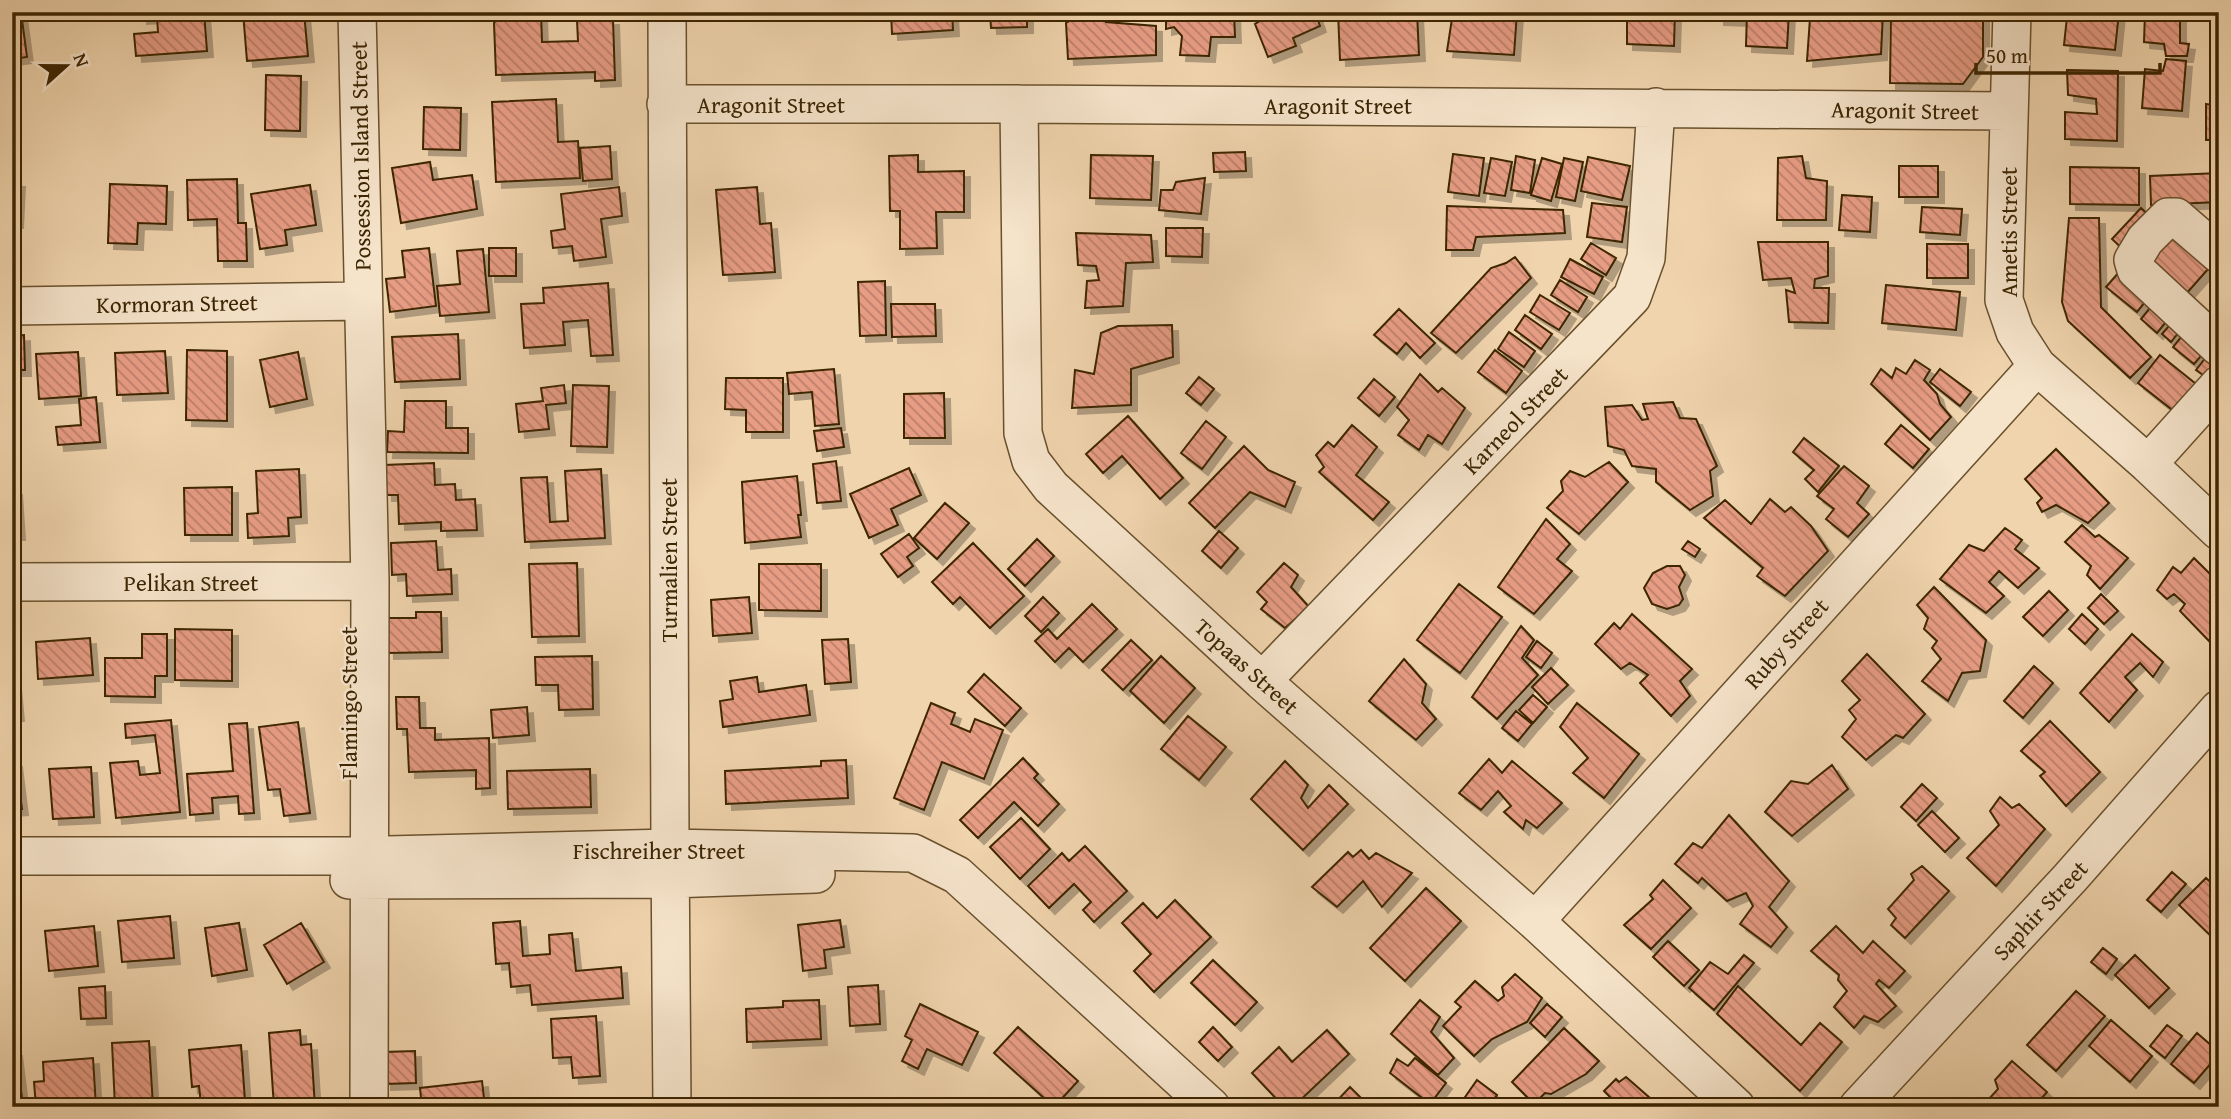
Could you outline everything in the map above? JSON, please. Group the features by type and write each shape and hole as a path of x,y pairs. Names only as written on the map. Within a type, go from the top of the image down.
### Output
{"street":[{"name":"Possession Island Street","path":"338,12 352,300"},
{"name":"Possession Island Street","path":"352,300 357,12"},
{"name":"Turmalien Street","path":"667,12 672,1107"},
{"name":"Ametis Street","path":"2012,12 2004,299 2015,332 2037,366 2219,531"},
{"name":"Aragonit Street","path":"666,104 1656,107 2009,111"},
{"name":"Topaas Street","path":"1019,104 1023,433 1031,461 1051,487 1262,681 1535,921 1736,1107"},
{"name":"Karneol Street","path":"1262,681 1632,297 1646,258 1656,107"},
{"path":"2219,254 2172,216 2145,240 2133,260 2137,270 2219,346"},
{"name":"Kormoran Street","path":"12,306 352,300"},
{"name":"Flamingo Street","path":"346,1107 358,867 359,581 352,300"},
{"name":"Ruby Street","path":"1535,921 2037,366"},
{"path":"2148,464 2219,386"},
{"name":"Pelikan Street","path":"12,582 359,581"},
{"name":"Saphir Street","path":"1858,1107 2070,878 2219,709"},
{"name":"Fischreiher Street","path":"12,879 358,867 670,863 913,853 957,875 1212,1107"},
{"name":"Fischreiher Street","path":"12,856 358,867"},
{"name":"Fischreiher Street","path":"670,863 909,871 940,888 1174,1107"},
{"name":"Flamingo Street","path":"358,867 369,1107"}],"building":[{"path":"12,12 21,12 27,57 12,59"},
{"path":"141,12 204,12 207,51 136,56 134,34 158,32 157,17 141,18"},
{"path":"243,12 260,12 261,17 281,15 281,12 304,12 308,56 247,61"},
{"path":"502,12 541,12 542,42 578,41 577,20 613,19 615,80 595,81 595,72 496,75 494,23"},
{"path":"891,12 952,12 953,30 892,34"},
{"path":"990,12 1027,12 1027,27 991,28"},
{"path":"1073,12 1106,12 1106,22 1156,26 1156,55 1068,59 1066,23 1073,19"},
{"path":"1166,12 1234,12 1235,37 1211,37 1209,56 1180,55 1182,36 1174,27 1166,29"},
{"path":"1261,12 1315,12 1320,26 1293,38 1296,46 1268,57 1255,24 1263,19"},
{"path":"1338,12 1417,12 1419,55 1340,60"},
{"path":"1453,12 1475,19 1475,12 1517,12 1514,55 1447,51"},
{"path":"1627,12 1675,12 1674,46 1627,44"},
{"path":"1718,12 1743,12 1743,20 1718,19"},
{"path":"1747,12 1789,12 1787,48 1746,46"},
{"path":"1820,12 1883,12 1881,54 1807,61 1810,18"},
{"path":"1891,12 1983,12 1983,57 1963,84 1890,83"},
{"path":"2119,12 2115,50 2064,45 2067,17"},
{"path":"2145,12 2180,12 2180,43 2189,44 2187,56 2166,56 2164,44 2144,42"},
{"path":"2166,59 2186,61 2182,111 2142,108 2145,69 2163,71"},
{"path":"2067,70 2118,71 2117,141 2065,139 2065,112 2097,114 2096,99 2068,95"},
{"path":"266,75 301,76 300,131 265,130"},
{"path":"556,99 558,142 578,141 580,178 496,182 492,102"},
{"path":"2206,104 2219,106 2219,140 2206,140"},
{"path":"424,107 461,108 460,150 423,149"},
{"path":"610,146 612,179 583,181 580,148"},
{"path":"1245,152 1246,171 1214,172 1213,153"},
{"path":"1453,154 1484,158 1479,196 1448,192"},
{"path":"918,155 918,172 964,171 964,212 936,212 937,248 900,249 900,211 890,211 889,156"},
{"path":"1091,155 1153,156 1151,200 1090,198"},
{"path":"1516,156 1535,160 1530,193 1511,190"},
{"path":"1802,156 1806,178 1827,181 1826,220 1777,220 1778,158"},
{"path":"1588,157 1630,166 1622,200 1581,191"},
{"path":"1491,158 1512,162 1505,196 1484,193"},
{"path":"1542,158 1562,164 1551,201 1531,195"},
{"path":"1564,158 1583,162 1575,201 1556,197"},
{"path":"430,162 433,180 472,175 477,209 401,223 392,168"},
{"path":"1899,166 1938,166 1938,197 1899,197"},
{"path":"2070,167 2139,168 2139,205 2070,204"},
{"path":"2219,173 2219,202 2151,205 2150,176"},
{"path":"1205,178 1201,214 1159,210 1161,190 1173,190 1176,182"},
{"path":"237,179 238,223 246,223 247,261 218,261 217,219 188,220 187,180"},
{"path":"12,181 19,181 17,222 12,222"},
{"path":"110,184 167,186 166,224 138,223 137,244 108,243"},
{"path":"310,185 316,225 285,230 287,245 260,249 251,194"},
{"path":"619,187 622,216 601,219 606,257 574,261 572,246 553,248 551,231 565,229 561,194"},
{"path":"757,187 760,224 771,223 775,272 723,275 716,190"},
{"path":"1842,195 1872,197 1870,232 1839,230"},
{"path":"1592,203 1627,207 1622,242 1587,237"},
{"path":"1447,206 1563,210 1565,233 1476,237 1473,250 1446,250"},
{"path":"1922,207 1962,209 1960,235 1920,232"},
{"path":"2141,208 2157,223 2128,254 2112,239"},
{"path":"2069,218 2099,218 2101,307 2151,357 2130,378 2068,321 2062,302"},
{"path":"2178,227 2216,260 2186,294 2148,262"},
{"path":"1166,228 1203,228 1202,257 1166,256"},
{"path":"1076,233 1151,235 1153,262 1126,263 1123,306 1085,308 1087,281 1099,280 1096,266 1078,265"},
{"path":"1758,242 1828,242 1828,276 1815,279 1814,288 1829,288 1828,323 1789,322 1786,290 1795,293 1791,278 1763,280"},
{"path":"1591,243 1616,258 1606,275 1581,259"},
{"path":"1927,244 1968,244 1968,278 1927,278"},
{"path":"429,248 436,306 390,312 386,279 405,277 402,251"},
{"path":"489,248 516,248 516,276 489,276"},
{"path":"483,249 489,312 440,316 437,286 460,284 457,251"},
{"path":"1515,257 1531,278 1456,353 1431,333 1491,268"},
{"path":"1570,259 1603,277 1594,294 1561,277"},
{"path":"2120,271 2150,296 2137,312 2106,287"},
{"path":"1560,280 1587,297 1578,312 1551,295"},
{"path":"885,281 886,335 860,336 858,282"},
{"path":"608,283 613,355 591,356 588,320 563,322 565,345 524,348 521,304 544,303 543,288"},
{"path":"1886,285 1960,292 1956,330 1882,323"},
{"path":"1540,295 1570,313 1559,330 1530,312"},
{"path":"2154,303 2170,317 2157,333 2141,319"},
{"path":"891,304 935,304 936,336 892,337"},
{"path":"2219,307 2219,323 2211,315"},
{"path":"1399,309 1435,343 1420,358 1406,343 1397,354 1374,335"},
{"path":"1525,315 1552,334 1541,349 1515,330"},
{"path":"2174,320 2183,327 2171,342 2162,334"},
{"path":"1172,325 1173,357 1131,369 1131,405 1072,408 1075,370 1094,374 1101,333 1118,326"},
{"path":"2186,331 2207,349 2194,364 2173,347"},
{"path":"1509,332 1535,351 1524,367 1498,349"},
{"path":"458,334 460,379 395,382 392,337"},
{"path":"24,335 25,370 12,370 12,336"},
{"path":"187,350 227,351 227,421 186,420"},
{"path":"1495,350 1522,371 1506,393 1478,372"},
{"path":"165,351 168,393 117,395 115,353"},
{"path":"78,352 81,396 39,399 36,354"},
{"path":"298,352 307,399 270,407 260,360"},
{"path":"2210,352 2219,358 2219,377 2214,383 2196,370"},
{"path":"2160,355 2196,384 2175,412 2138,383"},
{"path":"1915,360 1930,370 1924,380 1937,394 1940,404 1951,417 1930,440 1871,384 1881,369 1892,378 1896,368 1906,374"},
{"path":"834,369 839,424 815,426 812,392 789,394 787,373"},
{"path":"1940,369 1971,392 1960,406 1930,382"},
{"path":"1420,374 1438,392 1442,388 1465,408 1442,444 1428,435 1419,450 1398,435 1409,420 1397,407"},
{"path":"1199,377 1214,389 1201,405 1186,393"},
{"path":"726,378 783,378 783,432 746,432 746,410 725,409"},
{"path":"1374,379 1395,397 1379,416 1358,398"},
{"path":"564,385 566,403 546,405 549,429 519,432 516,404 543,401 541,388"},
{"path":"573,385 609,386 607,447 571,446"},
{"path":"944,393 945,438 904,438 904,394"},
{"path":"96,397 100,442 58,445 56,427 81,425 79,399"},
{"path":"405,401 446,401 446,428 468,428 468,453 387,452 388,431 404,432"},
{"path":"1673,402 1680,418 1696,419 1717,466 1710,471 1713,496 1690,510 1656,482 1656,469 1632,466 1624,450 1608,446 1605,407 1632,405 1642,420 1648,419 1643,404"},
{"path":"1128,416 1183,478 1160,499 1122,456 1103,473 1086,454"},
{"path":"1206,421 1226,437 1202,469 1181,453"},
{"path":"1352,425 1377,447 1356,475 1389,502 1373,520 1319,472 1324,467 1316,455 1328,442 1334,447"},
{"path":"1901,425 1929,449 1913,468 1885,444"},
{"path":"841,428 844,447 817,451 814,431"},
{"path":"1804,438 1839,466 1818,492 1805,479 1814,470 1793,452"},
{"path":"1244,446 1268,470 1295,482 1285,507 1250,492 1215,528 1189,503"},
{"path":"2056,449 2109,503 2088,523 2056,505 2042,512 2037,503 2042,498 2025,479"},
{"path":"836,461 841,501 817,503 813,464"},
{"path":"1609,462 1628,482 1579,534 1547,508 1563,491 1561,481 1570,471 1585,477"},
{"path":"434,463 435,485 455,484 456,500 475,499 477,530 441,531 441,522 399,524 398,495 386,495 384,465"},
{"path":"1844,466 1869,486 1857,503 1869,514 1848,537 1826,519 1834,509 1817,496"},
{"path":"909,468 921,495 891,509 898,525 869,538 850,494"},
{"path":"299,469 301,517 288,518 289,536 248,538 247,514 258,513 256,471"},
{"path":"601,469 605,538 525,542 521,478 547,477 550,522 568,521 565,471"},
{"path":"797,476 801,537 745,543 742,482"},
{"path":"232,487 232,535 185,535 184,488"},
{"path":"12,489 16,489 19,534 12,534"},
{"path":"1770,499 1785,512 1791,507 1811,526 1828,551 1785,596 1757,576 1763,568 1704,518 1725,500 1751,524"},
{"path":"945,503 969,523 937,559 914,538"},
{"path":"1546,519 1570,544 1557,559 1572,571 1534,614 1498,587"},
{"path":"2082,525 2095,537 2099,535 2128,558 2100,589 2087,575 2091,566 2065,542"},
{"path":"2005,528 2022,540 2015,549 2039,568 2018,588 1999,571 1989,582 2004,596 1986,613 1940,579 1969,545 1984,551"},
{"path":"1219,531 1238,548 1221,568 1202,551"},
{"path":"909,534 919,548 907,557 913,566 898,577 881,554"},
{"path":"1037,539 1054,556 1025,586 1008,569"},
{"path":"436,541 438,570 451,569 452,594 407,596 406,574 392,575 391,543"},
{"path":"1688,541 1700,549 1695,557 1682,549"},
{"path":"973,543 1024,596 990,628 960,597 953,604 932,582"},
{"path":"2194,558 2219,583 2219,630 2209,641 2180,611 2185,604 2174,594 2167,599 2157,590 2173,567 2181,573"},
{"path":"577,563 579,636 532,637 529,564"},
{"path":"1284,563 1298,575 1291,587 1309,607 1285,628 1261,609 1267,602 1257,592"},
{"path":"759,564 821,564 821,611 759,610"},
{"path":"1667,566 1680,566 1685,575 1679,587 1683,599 1679,605 1667,609 1652,604 1644,588 1653,573"},
{"path":"1459,584 1502,617 1460,673 1417,640"},
{"path":"1934,587 1986,640 1980,671 1962,673 1948,701 1922,681 1941,659 1932,648 1937,641 1924,629 1928,618 1917,605"},
{"path":"2049,591 2068,610 2043,636 2023,617"},
{"path":"2101,594 2118,611 2104,624 2088,608"},
{"path":"749,597 752,633 713,636 711,600"},
{"path":"1043,597 1059,613 1041,632 1025,616"},
{"path":"1092,604 1117,629 1083,662 1069,648 1055,662 1035,641 1048,629 1057,639"},
{"path":"416,612 441,612 442,652 388,653 387,618 416,618"},
{"path":"1632,614 1692,669 1680,681 1690,696 1671,716 1640,683 1648,675 1630,663 1621,669 1595,644 1614,623 1620,629"},
{"path":"2082,614 2098,629 2085,644 2069,629"},
{"path":"1521,626 1534,640 1522,658 1538,675 1497,719 1472,697"},
{"path":"175,629 232,630 232,681 175,680"},
{"path":"142,634 167,634 167,676 155,676 155,697 105,696 105,658 142,658"},
{"path":"2132,634 2163,662 2153,677 2140,663 2125,677 2137,690 2109,722 2080,693"},
{"path":"90,638 93,675 38,679 36,642"},
{"path":"848,639 851,682 825,684 822,640"},
{"path":"1131,640 1152,660 1123,690 1102,670"},
{"path":"1537,641 1552,653 1541,668 1526,657"},
{"path":"12,652 18,715 12,716"},
{"path":"1867,654 1925,714 1903,738 1896,735 1866,760 1842,737 1856,719 1849,710 1860,700 1842,681"},
{"path":"592,656 593,709 559,710 558,685 536,685 535,657"},
{"path":"1161,656 1195,688 1164,723 1130,691"},
{"path":"1404,659 1426,684 1422,703 1436,719 1416,740 1369,701"},
{"path":"2034,666 2053,683 2023,718 2004,701"},
{"path":"1551,668 1568,685 1548,704 1532,687"},
{"path":"984,674 1021,708 1005,726 968,692"},
{"path":"757,677 759,692 806,685 810,715 723,727 720,701 733,699 730,681"},
{"path":"1533,695 1547,707 1533,723 1519,710"},
{"path":"396,697 419,697 420,728 435,728 435,740 489,738 490,788 476,789 476,770 409,772 407,729 397,729"},
{"path":"931,703 955,713 951,724 970,732 975,719 1003,730 984,779 942,762 924,810 894,798"},
{"path":"1577,703 1639,754 1604,798 1573,773 1588,758 1560,727"},
{"path":"527,707 529,735 493,738 491,710"},
{"path":"1516,711 1532,724 1518,741 1502,728"},
{"path":"1188,716 1226,747 1199,780 1161,749"},
{"path":"171,720 180,812 116,818 110,763 138,761 140,775 160,773 155,735 126,738 125,724"},
{"path":"2050,721 2100,772 2066,806 2040,776 2045,772 2021,751"},
{"path":"298,722 310,813 284,816 280,789 268,790 259,727"},
{"path":"247,723 254,813 239,814 238,796 212,798 213,813 190,815 187,774 233,771 229,724"},
{"path":"1023,758 1038,774 1034,778 1059,804 1038,826 1014,802 978,838 960,820"},
{"path":"1489,759 1502,773 1512,761 1562,803 1537,828 1526,820 1523,829 1504,812 1511,806 1498,791 1481,810 1459,793"},
{"path":"846,760 848,798 726,804 725,771 821,766 821,761"},
{"path":"12,761 16,761 22,809 12,810"},
{"path":"1285,761 1308,785 1301,798 1308,808 1329,785 1348,804 1303,850 1251,799"},
{"path":"1832,765 1848,789 1792,836 1765,812 1791,781 1808,784"},
{"path":"91,767 94,817 53,819 49,769"},
{"path":"590,769 591,807 508,809 507,771"},
{"path":"1922,784 1937,798 1916,821 1901,807"},
{"path":"2000,797 2012,808 2019,804 2045,829 1996,886 1967,858 1999,825 1990,811"},
{"path":"1932,811 1959,838 1945,852 1918,825"},
{"path":"1729,815 1789,881 1769,907 1787,927 1771,947 1740,924 1753,906 1746,893 1727,901 1702,878 1698,883 1675,864 1693,843 1702,848"},
{"path":"1021,818 1050,849 1020,879 990,847"},
{"path":"1085,846 1127,891 1094,922 1083,910 1091,902 1074,884 1049,908 1028,886 1062,853 1069,861"},
{"path":"1361,850 1369,859 1376,853 1412,873 1382,907 1363,881 1337,907 1312,887 1348,852 1353,857"},
{"path":"1922,866 1949,891 1905,938 1891,925 1896,918 1888,909 1914,880 1911,874"},
{"path":"2172,872 2186,884 2161,912 2147,900"},
{"path":"2206,878 2219,890 2219,944 2179,905"},
{"path":"1663,880 1691,908 1651,949 1624,925 1653,899 1650,895"},
{"path":"1426,888 1461,921 1405,981 1370,948"},
{"path":"1175,900 1211,937 1154,992 1134,971 1151,954 1122,923 1143,903 1157,918"},
{"path":"170,916 174,958 122,962 118,921"},
{"path":"840,920 844,947 824,950 826,968 803,971 798,925"},
{"path":"520,921 523,956 550,954 549,935 572,933 576,971 621,967 623,998 532,1005 530,985 511,987 509,963 496,964 493,923"},
{"path":"239,923 247,970 212,976 205,928"},
{"path":"301,923 324,962 287,984 264,945"},
{"path":"94,926 98,966 49,971 45,931"},
{"path":"1836,926 1863,953 1873,941 1905,971 1889,988 1879,980 1876,984 1896,1006 1878,1022 1864,1016 1854,1028 1834,1007 1847,991 1838,980 1839,975 1811,951"},
{"path":"1668,941 1699,970 1684,986 1653,957"},
{"path":"2103,948 2117,959 2106,974 2091,962"},
{"path":"1744,955 1754,963 1714,1010 1689,988 1710,962 1728,974"},
{"path":"2135,955 2169,988 2149,1008 2115,975"},
{"path":"1213,960 1257,1002 1235,1025 1191,983"},
{"path":"1515,974 1542,998 1527,1022 1492,1039 1474,1056 1443,1026 1461,1007 1455,1002 1475,981 1498,1001 1504,996 1502,987"},
{"path":"878,985 880,1024 850,1026 848,987"},
{"path":"105,986 106,1018 81,1019 79,988"},
{"path":"1738,986 1801,1045 1820,1023 1842,1042 1800,1091 1717,1014"},
{"path":"2076,991 2105,1016 2056,1071 2027,1045"},
{"path":"819,1000 821,1039 747,1042 746,1009 783,1007 783,1001"},
{"path":"1420,1000 1440,1017 1431,1032 1454,1058 1438,1075 1391,1034"},
{"path":"920,1004 978,1032 962,1065 927,1049 918,1069 902,1061 912,1040 905,1036"},
{"path":"1547,1004 1562,1017 1545,1037 1530,1023"},
{"path":"596,1016 600,1076 573,1078 571,1057 553,1058 551,1019"},
{"path":"2111,1020 2152,1056 2130,1082 2089,1046"},
{"path":"2167,1025 2182,1036 2165,1058 2150,1046"},
{"path":"1018,1027 1078,1081 1054,1107 994,1053"},
{"path":"1213,1027 1232,1047 1218,1061 1199,1042"},
{"path":"1564,1028 1599,1061 1586,1074 1551,1094 1545,1093 1534,1104 1512,1082"},
{"path":"300,1030 301,1045 311,1044 315,1107 274,1107 269,1033"},
{"path":"1327,1030 1349,1054 1293,1107 1284,1107 1252,1073 1279,1047 1292,1062"},
{"path":"2197,1033 2219,1054 2194,1083 2171,1064"},
{"path":"149,1041 153,1106 115,1107 112,1043"},
{"path":"241,1045 245,1101 201,1105 199,1086 192,1087 189,1050"},
{"path":"16,1050 22,1098 12,1099 12,1051"},
{"path":"415,1051 416,1083 385,1084 384,1052"},
{"path":"93,1058 96,1107 36,1107 34,1082 44,1081 43,1062"},
{"path":"1415,1058 1446,1083 1430,1104 1390,1073 1397,1059 1408,1066"},
{"path":"2012,1061 2047,1092 2034,1107 1974,1107 1982,1098 1988,1100 1998,1089 1995,1080"},
{"path":"1626,1077 1650,1098 1644,1107 1617,1107 1604,1091 1616,1079 1619,1082"},
{"path":"1477,1080 1497,1095 1489,1107 1472,1107 1463,1100"},
{"path":"482,1081 485,1107 422,1107 420,1088"},
{"path":"1350,1087 1370,1107 1331,1107"},
{"path":"2191,1099 2199,1107 2183,1107"}]}
